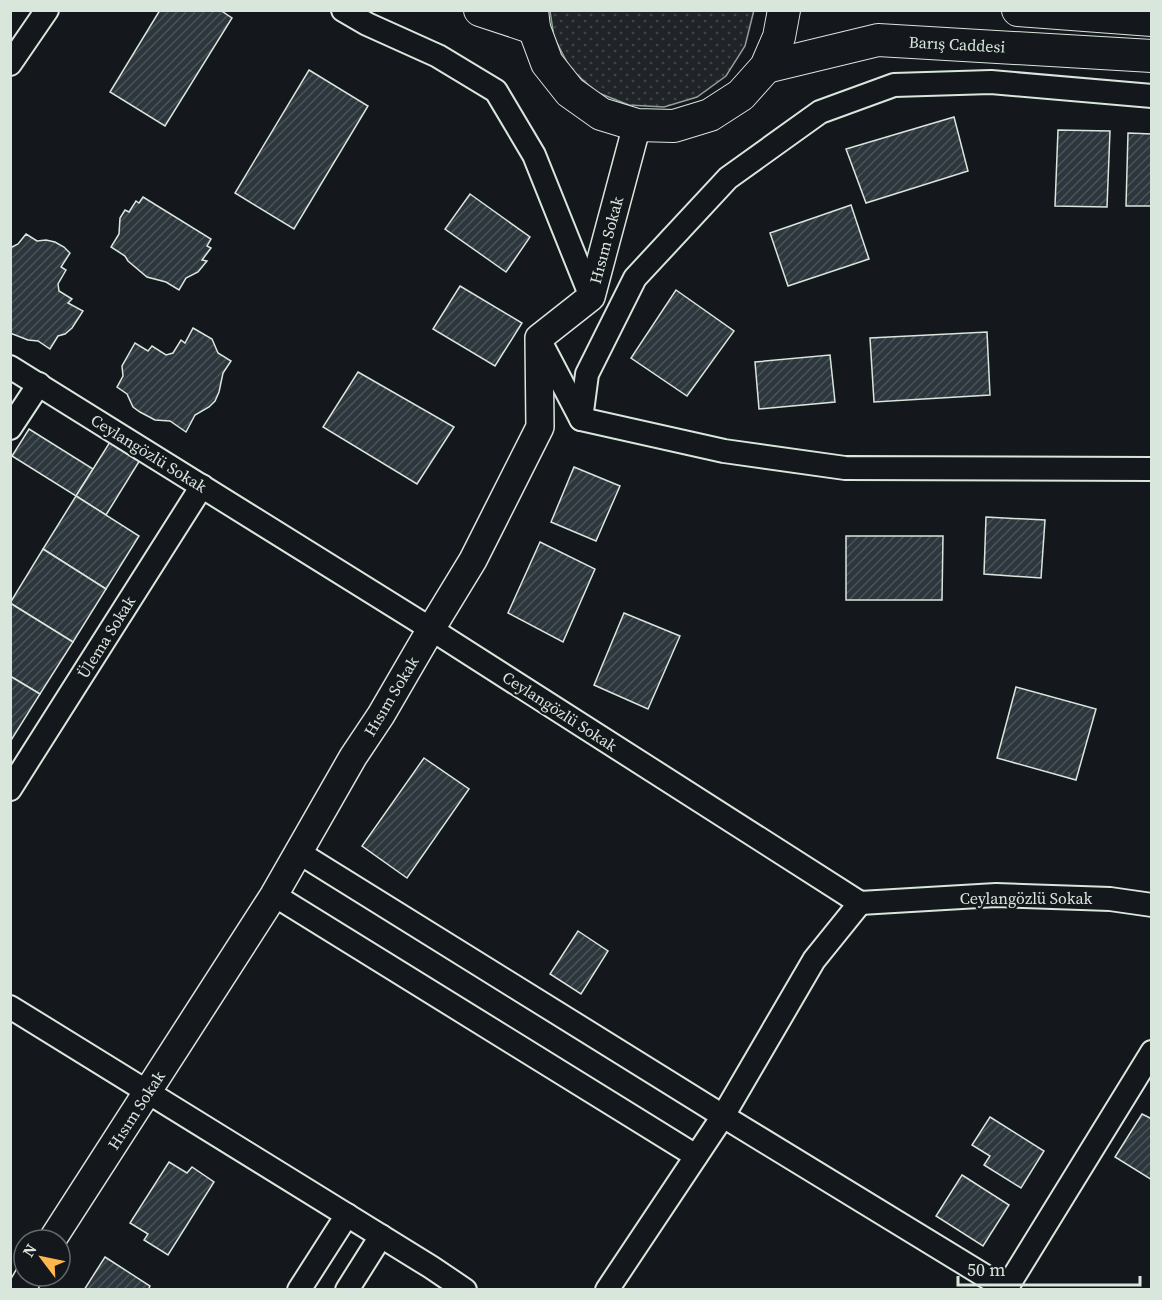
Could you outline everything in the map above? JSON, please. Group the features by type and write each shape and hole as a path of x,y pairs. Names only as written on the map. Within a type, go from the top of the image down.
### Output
{"main road":[{"path":"480,10 533,19 547,63 570,92 601,114 637,125 674,126 710,116 741,95 766,67 780,38 784,10"},
{"path":"1018,10 1152,20"},
{"name":"Barış Caddesi","path":"766,67 878,40 1152,56"}],"street":[{"path":"10,64 47,10"},
{"path":"343,10 367,24 438,56 496,91 534,155 591,297"},
{"path":"581,419 588,374 635,278 728,178 820,112 894,85 991,82 1152,96"},
{"name":"Hısım Sokak","path":"60,1228 274,895 352,757 381,716 474,560 540,427 539,338 591,297 637,125"},
{"path":"539,338 581,419 724,451 845,468 1152,469"},
{"name":"Ceylangözlü Sokak","path":"10,367 431,629 860,903 996,895 1110,899 1152,905"},
{"path":"10,428 39,384"},
{"name":"Ülema Sokak","path":"10,789 202,486"},
{"path":"298,852 1007,1289 1152,1052"},
{"path":"274,895 696,1156"},
{"path":"607,1290 723,1116 814,960 860,903"},
{"path":"10,1007 465,1290"},
{"path":"299,1290 347,1215"},
{"path":"347,1290 381,1236"}],"shaded area":[{"path":"754,10 745,46 726,76 697,97 664,107 629,105 596,92 570,68 554,37 550,11"}],"building":[{"path":"160,10 220,10 232,18 165,126 110,92"},
{"path":"309,70 368,106 294,229 235,193"},
{"path":"954,117 968,171 866,203 846,149"},
{"path":"1058,130 1110,131 1107,207 1055,206"},
{"path":"1128,133 1152,134 1152,206 1126,206"},
{"path":"470,194 530,237 506,272 445,229"},
{"path":"143,197 211,239 207,246 211,248 202,260 207,261 198,272 186,278 179,290 166,282 147,277 125,256 111,247 119,234 120,218 125,210 129,212 136,201 139,203"},
{"path":"851,205 869,259 788,286 770,233"},
{"path":"26,234 37,241 55,242 70,253 61,267 66,270 58,284 59,291 72,299 68,303 83,311 72,328 58,336 50,349 38,341 10,333 10,248 18,244"},
{"path":"460,286 522,323 495,366 433,329"},
{"path":"676,290 734,331 687,396 631,358"},
{"path":"193,328 212,339 218,353 231,361 223,373 215,401 195,415 186,432 170,421 155,420 140,412 133,407 127,394 117,387 123,376 122,366 135,343 148,351 152,346 166,355 173,353 181,340 185,343"},
{"path":"987,332 990,395 874,402 870,338"},
{"path":"830,355 835,402 759,409 755,362"},
{"path":"358,372 454,427 417,484 323,427"},
{"path":"29,429 93,469 76,496 12,456"},
{"path":"110,442 140,460 106,515 76,496"},
{"path":"574,467 620,486 596,541 551,522"},
{"path":"76,496 139,536 106,589 43,549"},
{"path":"986,517 1045,520 1041,578 984,574"},
{"path":"846,536 943,536 942,600 846,600"},
{"path":"540,542 595,569 563,642 508,613"},
{"path":"43,549 106,589 73,642 10,603"},
{"path":"10,603 73,642 40,694 10,676"},
{"path":"624,613 680,636 648,709 594,685"},
{"path":"10,676 40,694 10,742"},
{"path":"1016,687 1096,709 1076,780 997,758"},
{"path":"424,758 469,789 407,878 362,846"},
{"path":"578,931 608,951 581,994 550,974"},
{"path":"1142,1114 1152,1119 1152,1180 1115,1157"},
{"path":"990,1117 1044,1151 1021,1188 984,1165 990,1156 972,1145"},
{"path":"169,1162 187,1173 192,1167 214,1182 168,1255 144,1240 148,1234 130,1223"},
{"path":"962,1175 1009,1205 983,1246 936,1216"},
{"path":"105,1257 150,1286 148,1290 84,1290"}]}
